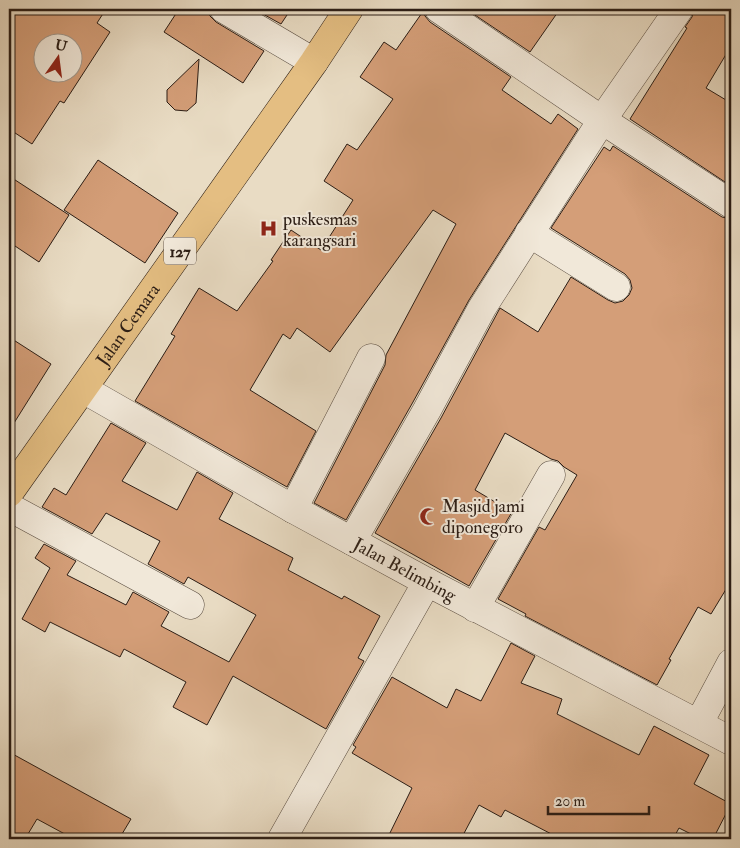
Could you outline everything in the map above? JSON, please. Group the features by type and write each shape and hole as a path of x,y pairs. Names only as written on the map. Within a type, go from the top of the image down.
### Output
{"main road":[{"name":"Jalan Cemara","path":"9,493 314,62 349,9"}],"street":[{"path":"224,9 314,62"},
{"path":"439,9 602,120 731,204"},
{"path":"352,541 427,410 482,308 602,120 679,9"},
{"path":"529,233 616,286"},
{"path":"293,509 371,358"},
{"name":"Jalan Belimbing","path":"83,389 293,509 427,582 731,741"},
{"path":"476,608 551,475"},
{"path":"9,507 190,605"},
{"path":"282,839 427,582"},
{"path":"699,723 731,663"}],"building":[{"path":"9,9 106,9 97,23 110,32 82,75 82,32 32,32 32,82 78,82 64,103 60,101 32,144 9,129"},
{"path":"179,9 208,9 210,16 216,22 264,51 243,83 164,32"},
{"path":"254,9 291,9 281,24"},
{"path":"466,9 560,9 530,52"},
{"path":"694,9 731,9 731,46 706,88 731,103 731,186 630,119 687,28 685,27 692,17"},
{"path":"424,10 425,16 430,22 511,77 502,90 551,124 558,114 578,129 469,300 346,520 314,503 385,365 386,355 456,224 433,210 330,352 297,328 290,339 283,334 250,390 316,431 287,487 135,401 175,336 171,334 199,288 237,311 273,261 271,260 291,230 321,250 353,200 324,181 347,144 357,150 393,99 360,77 384,42 396,50"},
{"path":"199,59 196,103 187,111 175,110 167,102 167,90"},
{"path":"613,146 722,217 731,219 731,581 711,614 698,607 657,685 525,616 526,614 498,599 539,527 545,530 577,475 558,461 551,459 505,433 475,490 512,512 469,586 375,533 441,418 500,308 538,332 571,277 615,303 623,301 629,295 632,288 630,280 625,274 551,228 604,147 610,151"},
{"path":"98,160 178,213 145,263 64,210"},
{"path":"9,176 69,215 39,262 9,242"},
{"path":"9,337 51,364 9,431"},
{"path":"111,423 146,443 122,481 177,510 197,472 233,493 219,519 293,558 288,570 342,599 344,596 380,616 358,658 364,661 326,729 233,676 207,725 173,707 186,682 124,649 120,657 50,622 45,632 22,619 50,568 35,558 44,544 76,561 67,575 126,605 133,592 169,612 161,626 229,662 256,615 188,577 184,584 148,564 160,541 106,513 92,534 42,507 54,488 66,495"},
{"path":"511,643 535,656 521,683 562,699 557,714 639,755 654,726 709,755 694,784 731,804 713,839 701,839 679,828 673,839 561,839 505,810 501,817 479,805 461,839 387,839 412,788 352,753 356,747 353,745 392,677 447,708 456,689 481,701"},
{"path":"9,752 131,819 119,839 74,839 37,819 25,839 9,839"}],"place":[{"name":"puskesmas karangsari","path":"269,229"},
{"name":"Masjid jami diponegoro","path":"428,516"}]}
